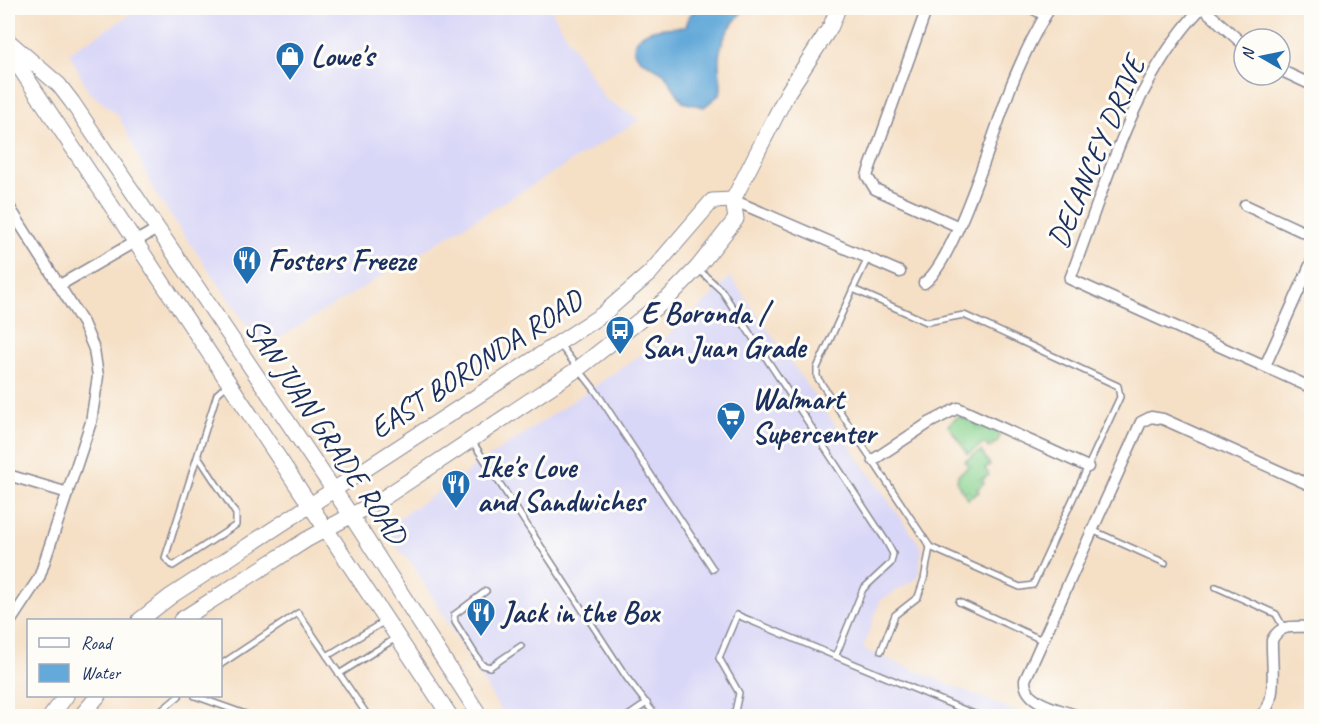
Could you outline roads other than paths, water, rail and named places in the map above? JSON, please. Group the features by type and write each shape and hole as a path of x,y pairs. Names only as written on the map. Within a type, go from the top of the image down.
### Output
{"main road":[{"name":"EAST BORONDA ROAD","path":"184,619 306,540 352,517 579,368 641,320 697,268 736,219 733,200 788,92 831,26 838,8"},
{"name":"SAN JUAN GRADE ROAD","path":"8,41 59,85 332,491 352,517 480,717"},
{"name":"SAN JUAN GRADE ROAD","path":"8,50 450,717"},
{"name":"EAST BORONDA ROAD","path":"142,619 171,596 603,314 634,289 686,235 712,201 733,200"},
{"path":"51,717 65,697"},
{"path":"81,717 97,697"}],"street":[{"path":"927,8 867,176 875,189 957,226"},
{"path":"924,283 938,270 981,174 1021,63 1047,11 1032,8"},
{"path":"1202,8 1232,34"},
{"name":"DELANCEY DRIVE","path":"1202,8 1164,52 1143,88 1070,279 1311,388"},
{"path":"1292,76 1311,85"},
{"path":"733,200 900,272"},
{"path":"8,205 60,285 90,337 98,376 91,422 39,578 8,625"},
{"path":"1245,205 1311,236"},
{"path":"60,285 157,229"},
{"path":"1265,366 1311,261"},
{"path":"873,460 929,423 958,408 1088,467"},
{"path":"1078,717 1033,699 1026,692 1024,680 1141,423 1151,417 1163,419 1311,486"},
{"path":"8,475 68,493"},
{"path":"1260,717 1268,711 1271,701 1272,640 1283,627 1311,627"}],"lane":[{"path":"853,289 927,322 964,315 1115,383 1120,397 1036,582 1030,587 1020,587 930,547 817,373 853,289 867,258"},
{"path":"697,268 722,291 893,554 891,563 863,589 836,655"},
{"path":"559,343 579,368 713,569"},
{"path":"198,456 236,514 236,525 173,566 165,558 217,394 230,383"},
{"path":"472,440 627,678 656,717"},
{"path":"1092,530 1165,563"},
{"path":"881,651 895,615 918,597 930,547"},
{"path":"1216,587 1276,614 1283,627"},
{"path":"486,591 454,615 455,622 482,665 490,667 521,645"},
{"path":"959,602 1042,640"},
{"path":"222,664 298,613 368,717"},
{"path":"734,717 739,693 719,658 737,615 979,717"},
{"path":"327,656 386,620"},
{"path":"339,674 398,638"},
{"path":"155,717 178,697"},
{"path":"198,697 251,717"},
{"path":"628,717 647,703"}],"water":[{"path":"698,8 746,8 730,27 720,49 720,94 704,107 683,102 664,73 640,59 634,51 639,37 646,33 662,28 686,27 689,16"}],"place":[{"name":"Lowe's","path":"290,82"},
{"name":"Fosters Freeze","path":"247,286"},
{"name":"E Boronda / San Juan Grade","path":"620,356"},
{"name":"Walmart Supercenter","path":"731,442"},
{"name":"Ike's Love and Sandwiches","path":"456,510"},
{"name":"Jack in the Box","path":"481,638"}]}
